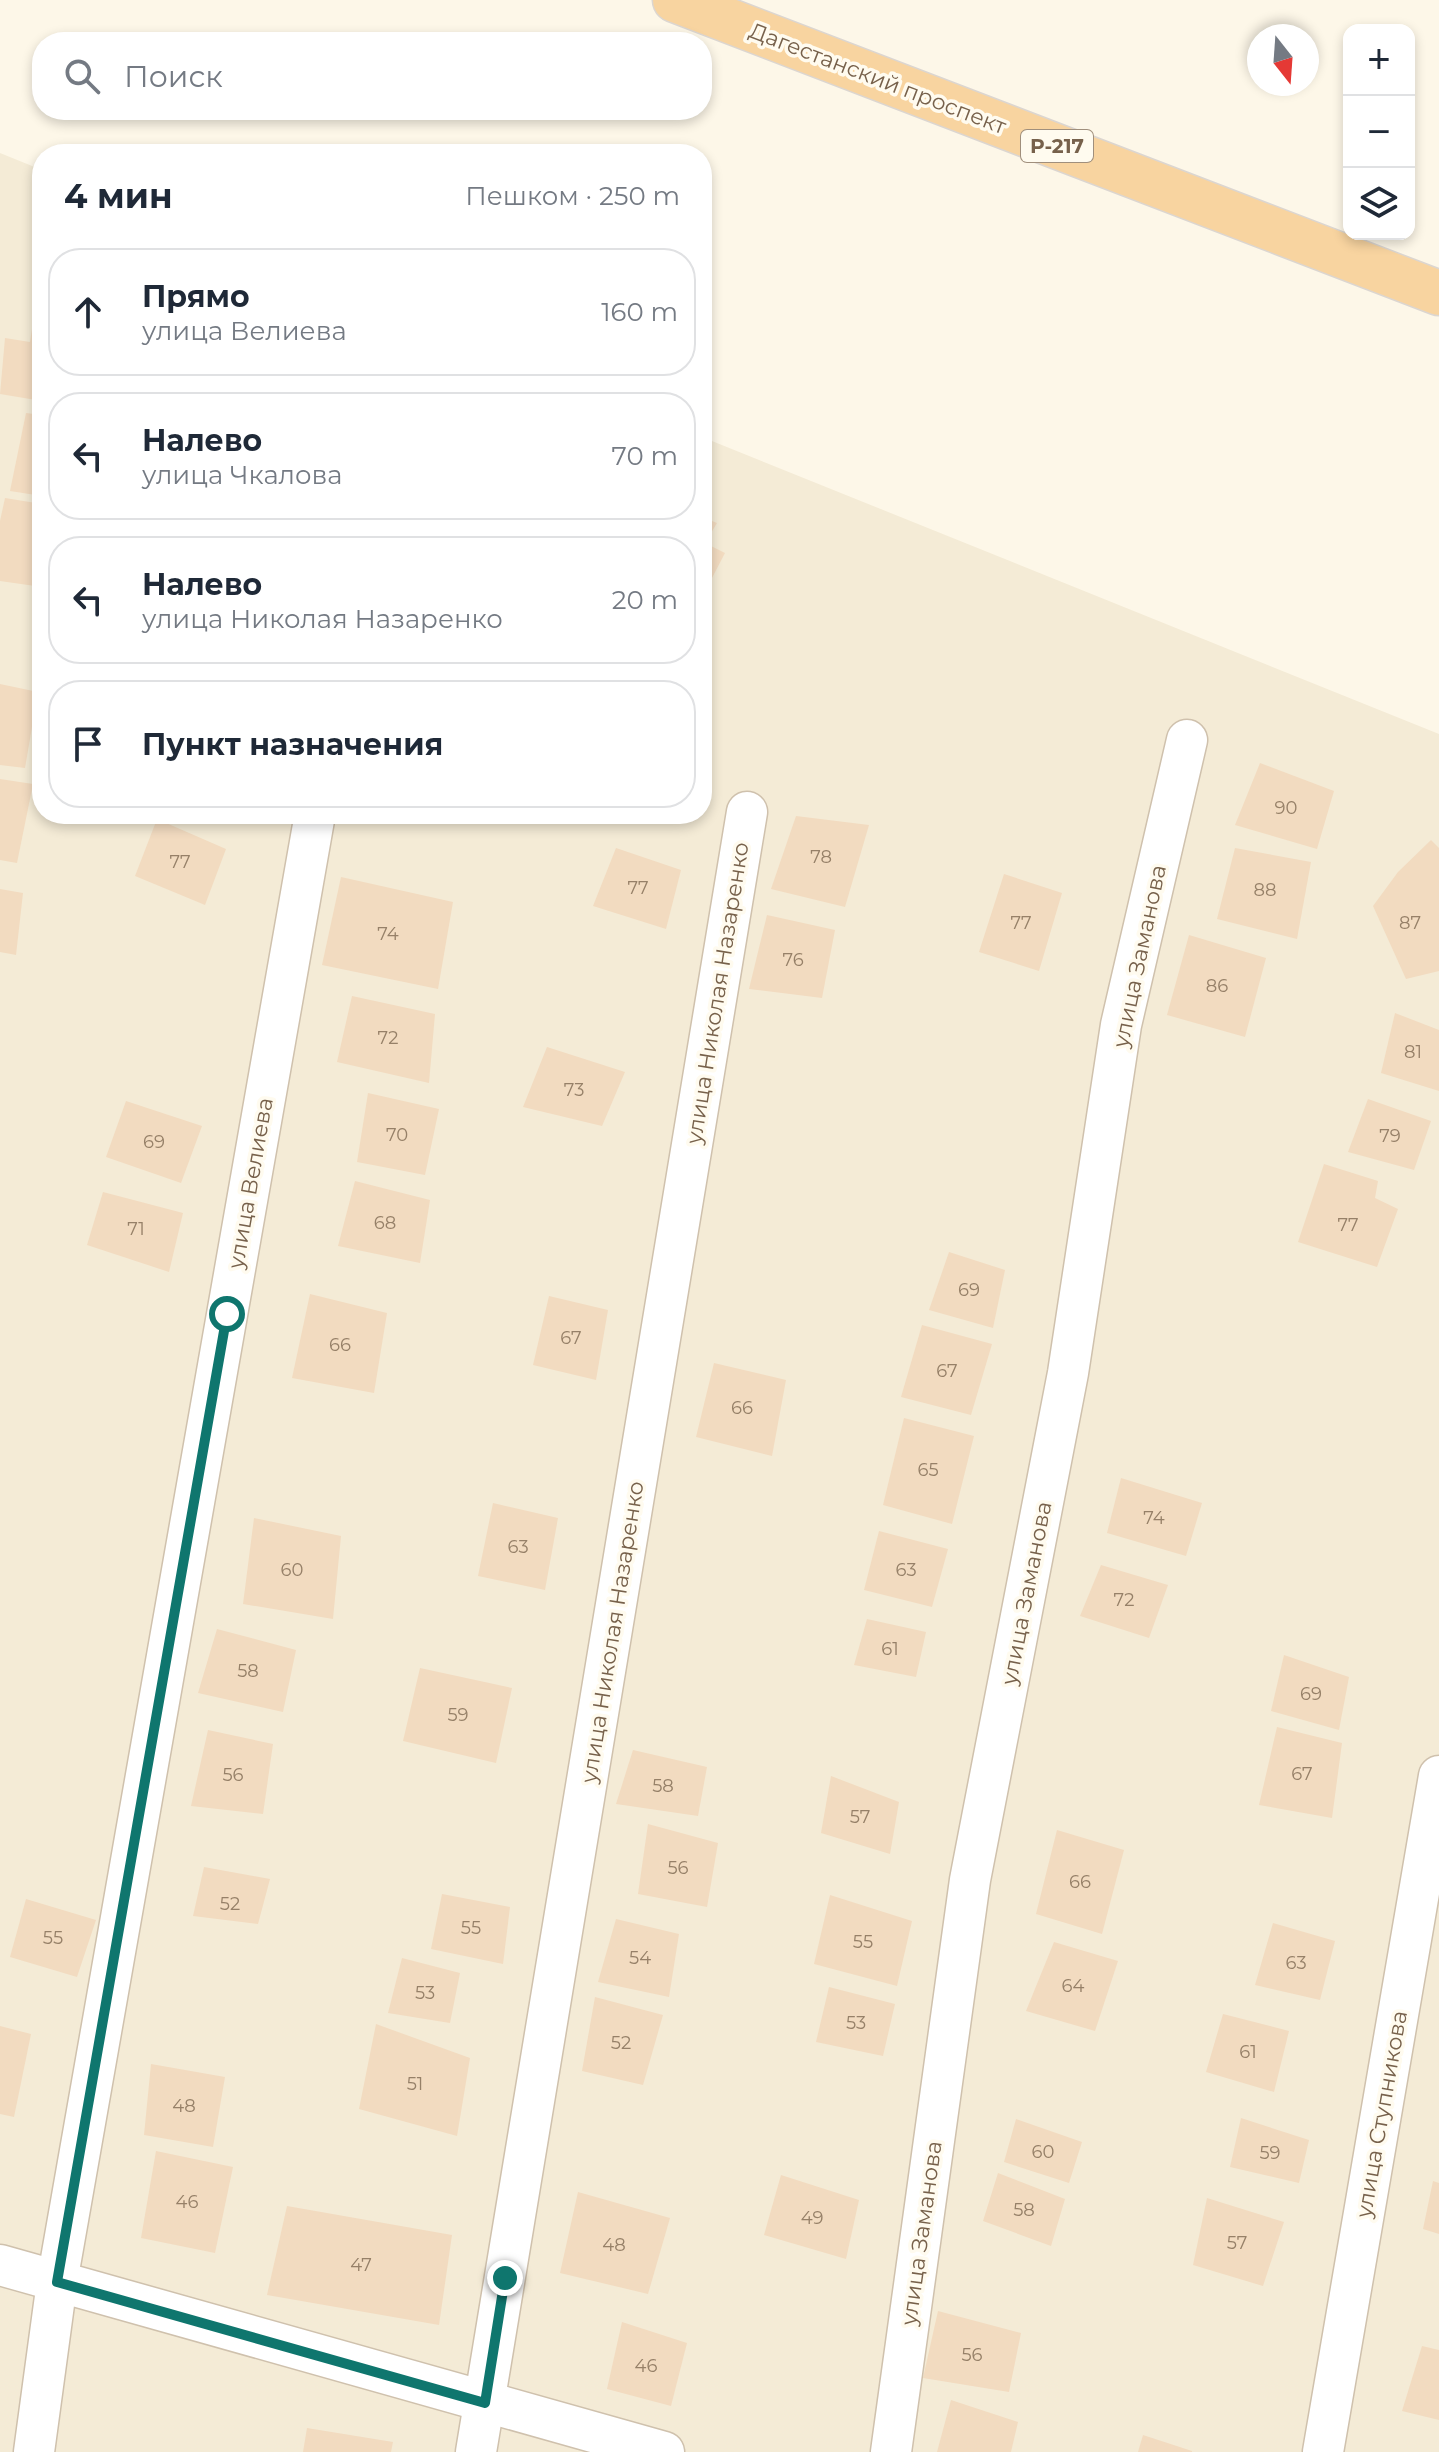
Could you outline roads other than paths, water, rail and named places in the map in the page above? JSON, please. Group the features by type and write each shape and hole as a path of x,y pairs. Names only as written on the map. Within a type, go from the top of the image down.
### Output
{"highway":[{"name":"Дагестанский проспект","path":"675,0 1439,293"}],"street":[{"name":"улица Заманова","path":"891,2452 970,1880 1068,1373 1121,1025 1187,740"},
{"name":"улица Николая Назаренко","path":"476,2452 747,812"},
{"name":"улица Велиева","path":"34,2452 57,2282 313,824"},
{"name":"улица Ступникова","path":"1323,2452 1439,1776"},
{"path":"0,2265 664,2452"}]}
